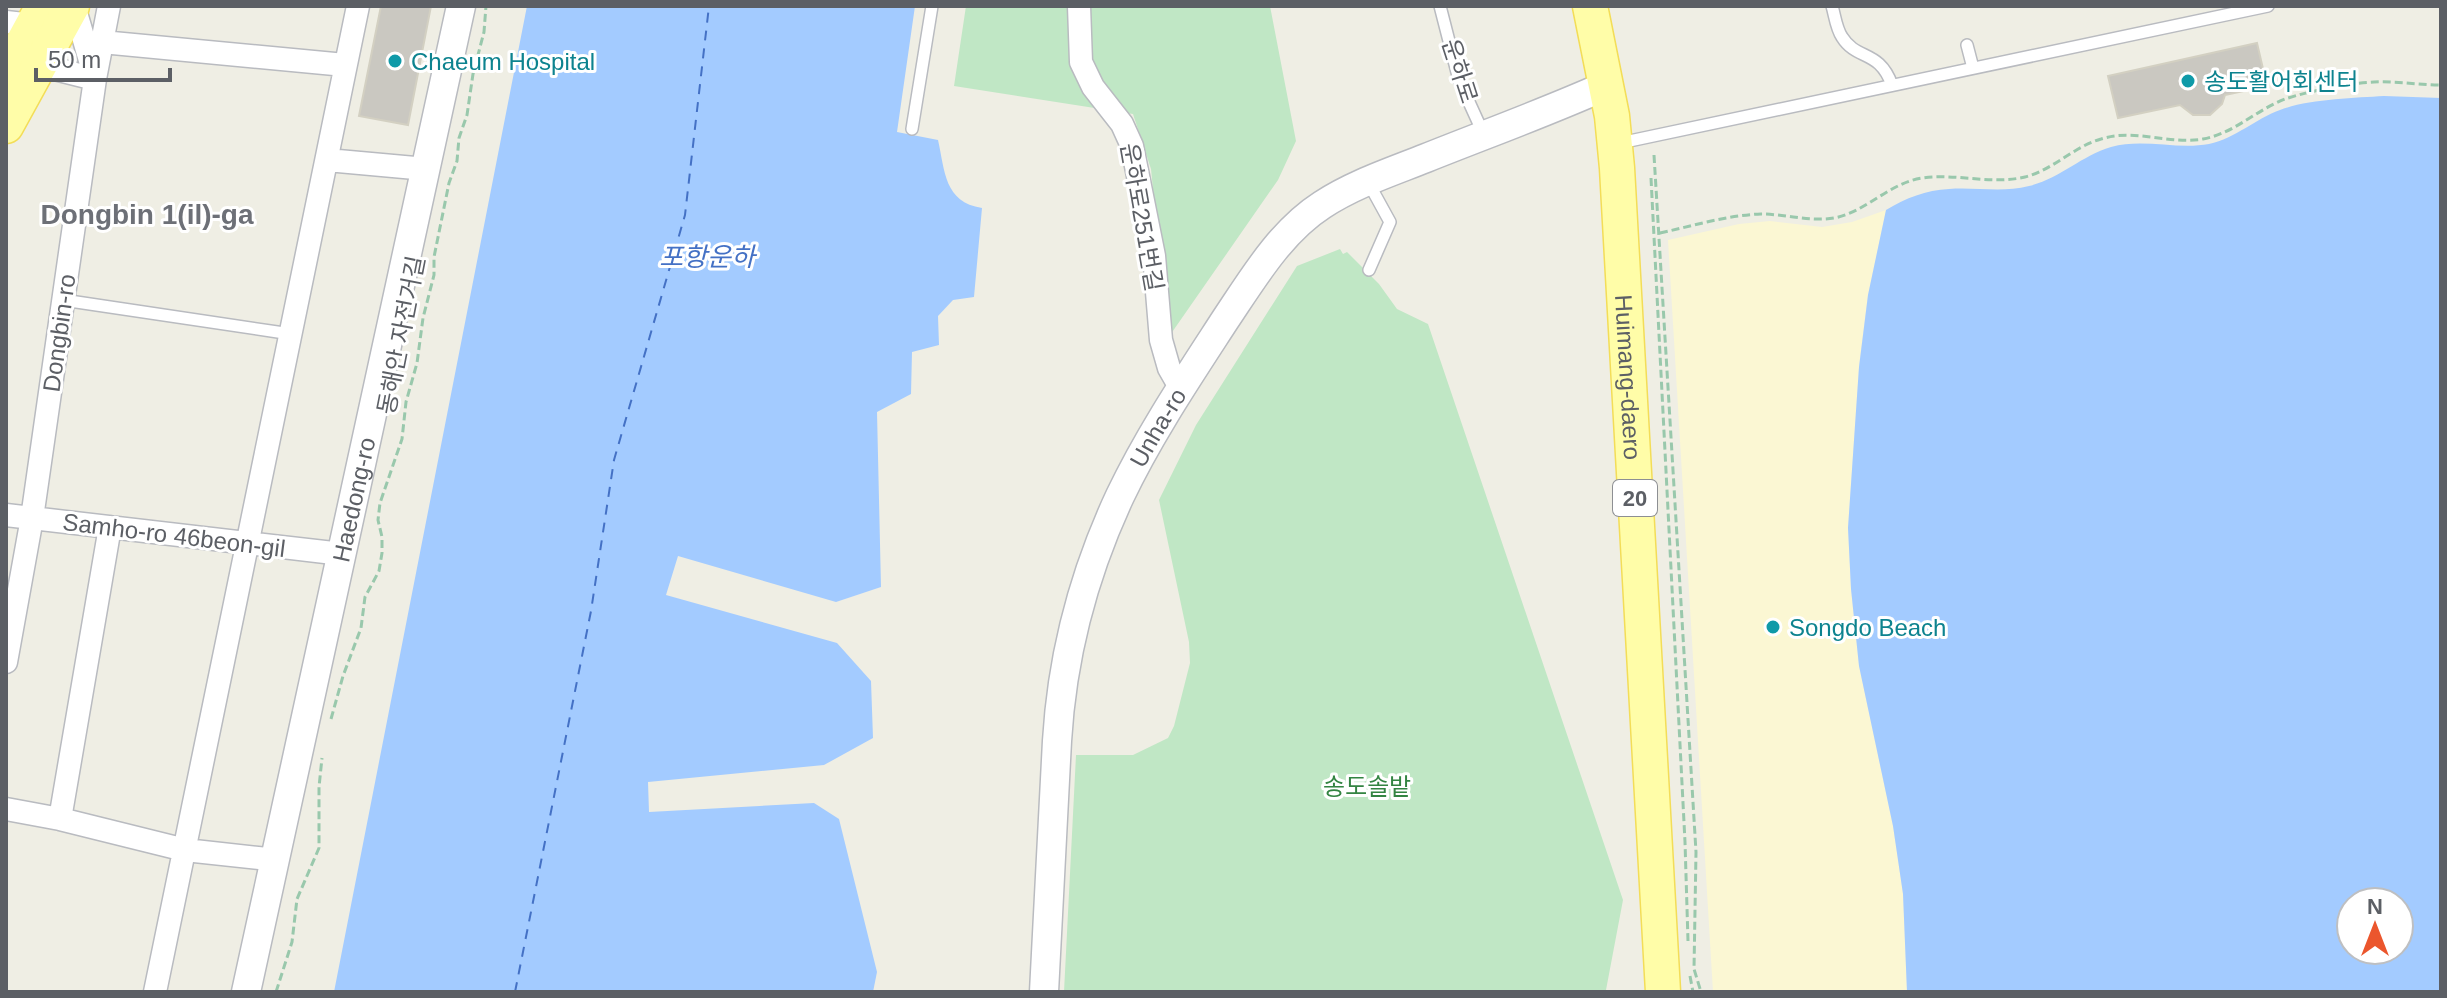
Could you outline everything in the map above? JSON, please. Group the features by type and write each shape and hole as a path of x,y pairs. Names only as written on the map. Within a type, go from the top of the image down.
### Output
{"main road":[{"path":"6,126 73,6"},
{"name":"Huimang-daero","path":"1590,6 1615,143 1663,992"},
{"path":"6,74 27,18"}],"street":[{"name":"Dongbin-ro","path":"6,662 32,518 95,79 73,6"},
{"path":"39,65 95,79 109,6"},
{"path":"155,992 358,6"},
{"name":"Haedong-ro","path":"246,992 461,6"},
{"name":"운하로251번길","path":"1079,6 1081,62 1093,87 1122,124 1132,146 1154,256 1161,340 1169,368 1181,389"},
{"path":"102,42 345,65"},
{"name":"Unha-ro","path":"1044,992 1058,719 1067,655 1082,597 1108,522 1132,471 1181,389 1239,301 1289,234 1321,205 1367,181 1605,86"},
{"path":"327,160 426,169"},
{"name":"Samho-ro 46beon-gil","path":"6,515 342,554"},
{"path":"60,819 110,527"},
{"path":"6,809 185,850 277,860"}],"lane":[{"path":"912,129 932,6"},
{"name":"운하로","path":"1440,6 1459,80 1484,135"},
{"path":"1832,6 1843,40 1883,65 1892,85"},
{"path":"1615,143 2268,6"},
{"path":"1967,45 1973,68"},
{"path":"1367,181 1390,222 1369,270"},
{"path":"63,300 291,334"}],"path":[{"name":"동해안 자전거길","path":"331,719 361,628 365,597 379,571 382,553 378,520 380,503 402,439 406,402 434,275 434,257 449,183 457,161 459,138 467,115 484,32 486,6"},
{"path":"1660,233 1744,215 1835,218 1904,182 1938,176 2024,177 2052,166 2089,143 2116,135 2142,135 2175,141 2205,139 2233,129 2284,100 2352,84 2390,82 2441,85"},
{"path":"1654,155 1696,852 1694,969 1701,992"},
{"path":"1651,178 1688,943"},
{"path":"276,992 292,942 297,899 319,848 322,759"},
{"path":"1688,957 1693,992"}],"green space":[{"path":"966,6 1270,6 1296,141 1278,180 1168,338 1151,169 1133,114 954,86"},
{"name":"송도솔밭","path":"1340,249 1343,254 1347,252 1379,284 1397,309 1428,324 1623,900 1606,990 1064,992 1076,755 1133,755 1168,738 1190,663 1189,642 1159,500 1196,425 1297,266"}],"sand":[{"name":"Songdo Beach","path":"1886,210 1868,295 1859,367 1848,528 1859,666 1893,826 1903,894 1907,992 1713,992 1668,240 1739,224 1770,221 1822,227 1852,222"}],"water":[{"name":"포항운하","path":"527,6 915,6 897,132 938,140 945,174 953,192 969,205 982,208 974,297 953,300 938,316 939,345 912,352 911,394 877,412 881,587 836,602 678,556 666,595 837,643 871,681 873,738 824,765 648,782 649,812 814,803 839,819 877,972 873,992 334,992"},
{"path":"2384,96 2441,98 2441,992 1907,992 1903,894 1893,826 1859,666 1848,528 1859,367 1868,295 1886,210 1932,191 2009,189 2040,183 2111,147 2209,144 2291,106"}],"building":[{"name":"Chaeum Hospital","path":"381,6 431,6 408,125 359,116"},
{"name":"송도활어회센터","path":"2257,43 2267,86 2225,95 2222,104 2210,115 2193,115 2180,105 2118,118 2108,76"}],"ferry route":[{"path":"515,992 591,611 614,460 685,215 709,6"}],"place":[{"name":"Chaeum Hospital","path":"395,61"},
{"name":"송도활어회센터","path":"2188,81"},
{"name":"Songdo Beach","path":"1773,627"}],"district":[{"name":"Dongbin 1(il)-ga","path":"147,214"}]}
